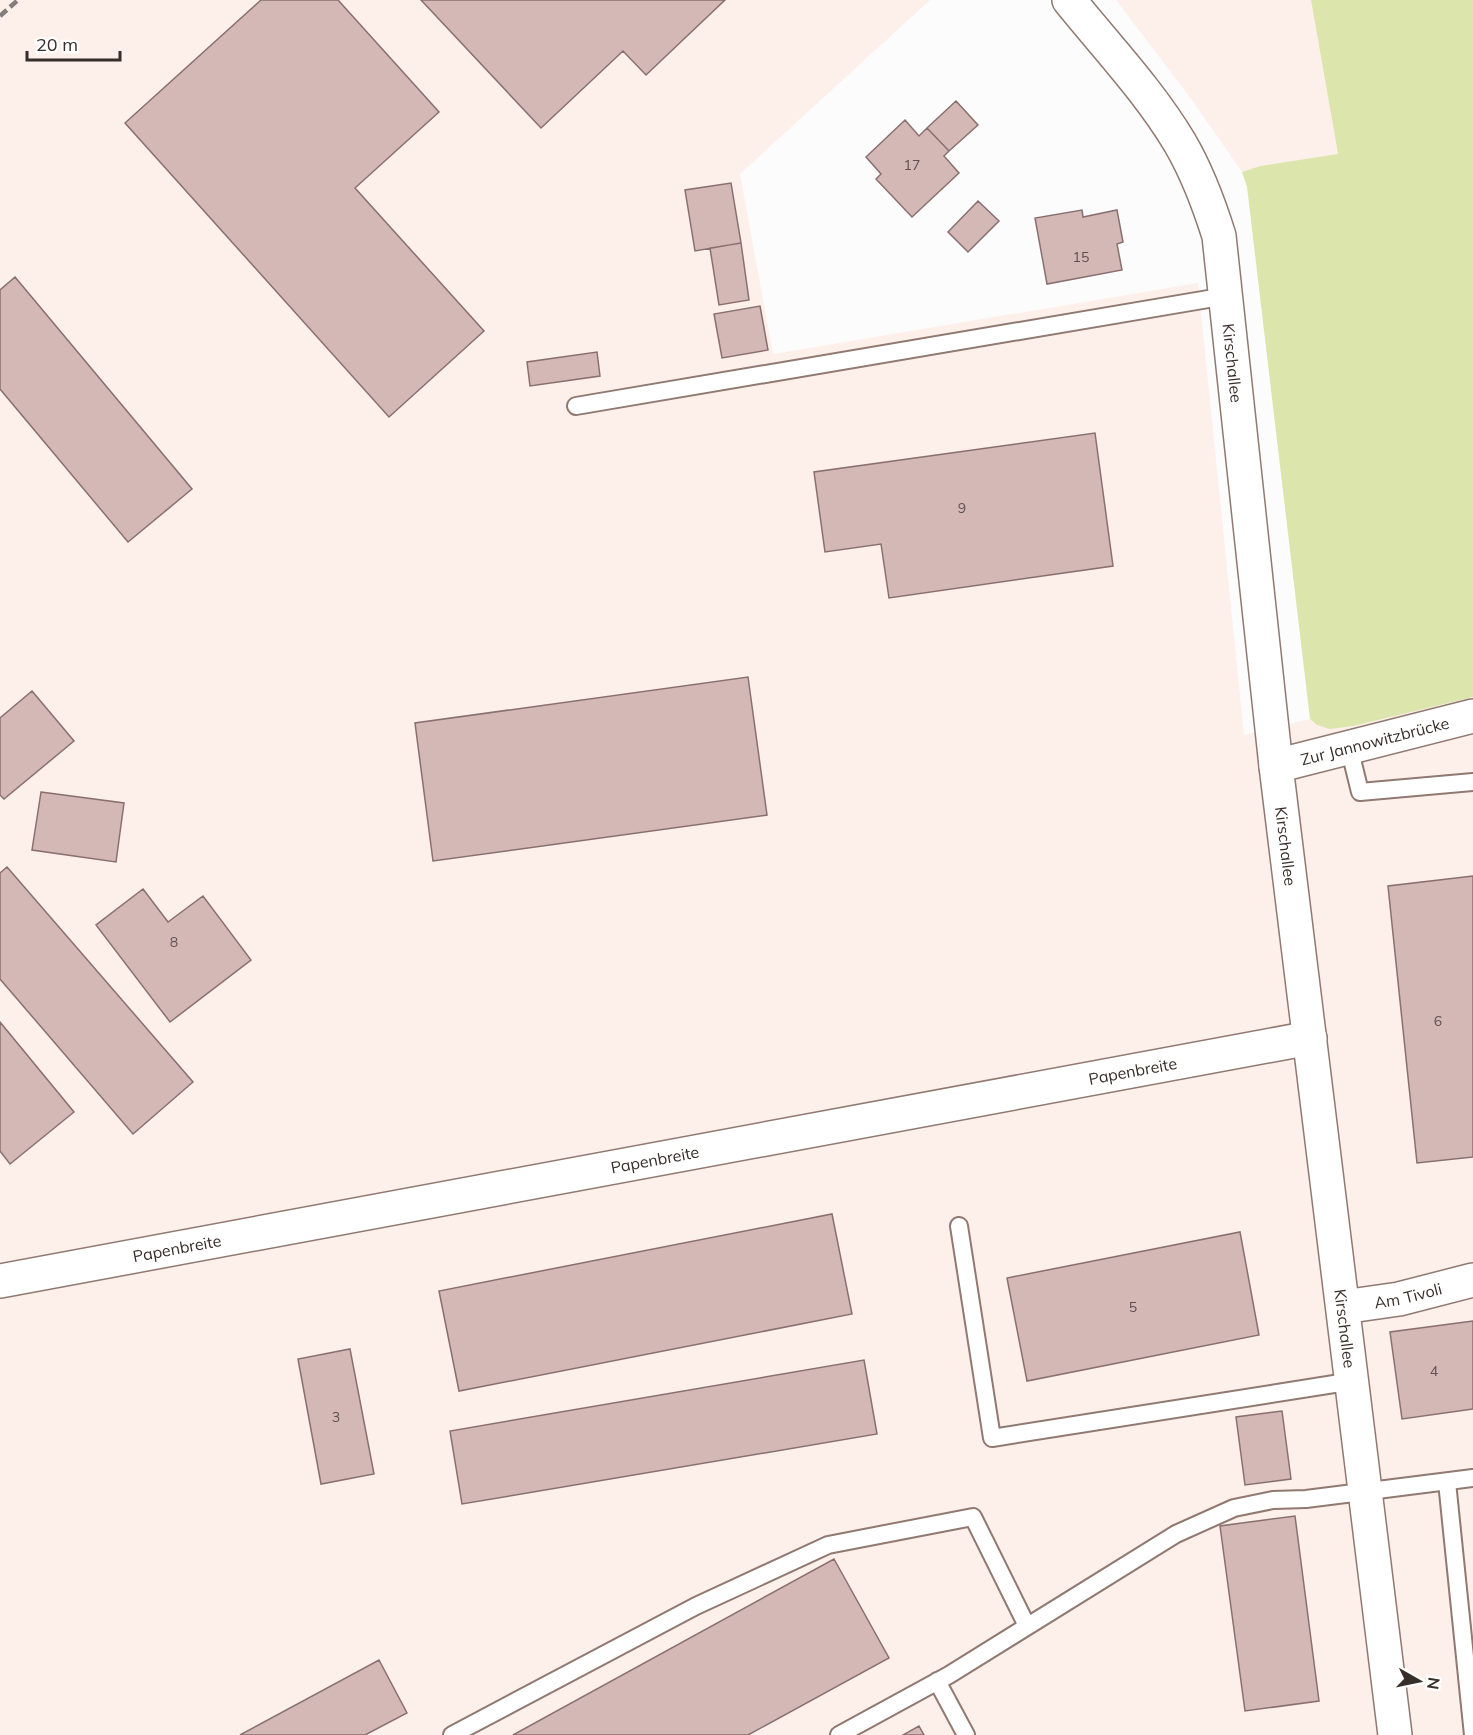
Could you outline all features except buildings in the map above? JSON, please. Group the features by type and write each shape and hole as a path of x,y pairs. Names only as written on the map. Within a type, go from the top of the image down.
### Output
{"street":[{"name":"Kirschallee","path":"1069,0 1151,102 1180,143 1206,195 1219,236 1276,766 1395,1735"},
{"name":"Zur Jannowitzbrücke","path":"1276,766 1473,716"},
{"name":"Papenbreite","path":"0,1281 1310,1038"},
{"name":"Am Tivoli","path":"1343,1307 1399,1299 1473,1280"}],"lane":[{"path":"576,406 1226,296"},
{"path":"1349,747 1360,792 1473,782"},
{"path":"959,1226 992,1438 1353,1381"},
{"path":"839,1735 937,1682 1176,1534 1234,1508 1273,1500 1306,1499 1473,1478"},
{"path":"1446,1482 1473,1735"},
{"path":"452,1735 696,1606 828,1545 973,1517 1026,1626"},
{"path":"937,1682 966,1735"}],"shaded area":[{"path":"0,0 930,0 740,174 773,354 1198,283 1244,735 1310,719 1317,725 1473,697 1473,1735 0,1735"},
{"path":"1116,0 1311,0 1338,155 1260,166 1242,172 1192,100"}],"green space":[{"path":"1311,0 1473,0 1473,697 1353,726 1330,729 1317,725 1310,719 1247,187 1242,172 1260,166 1338,154"}],"railway":[{"path":"0,16 18,0"}]}
